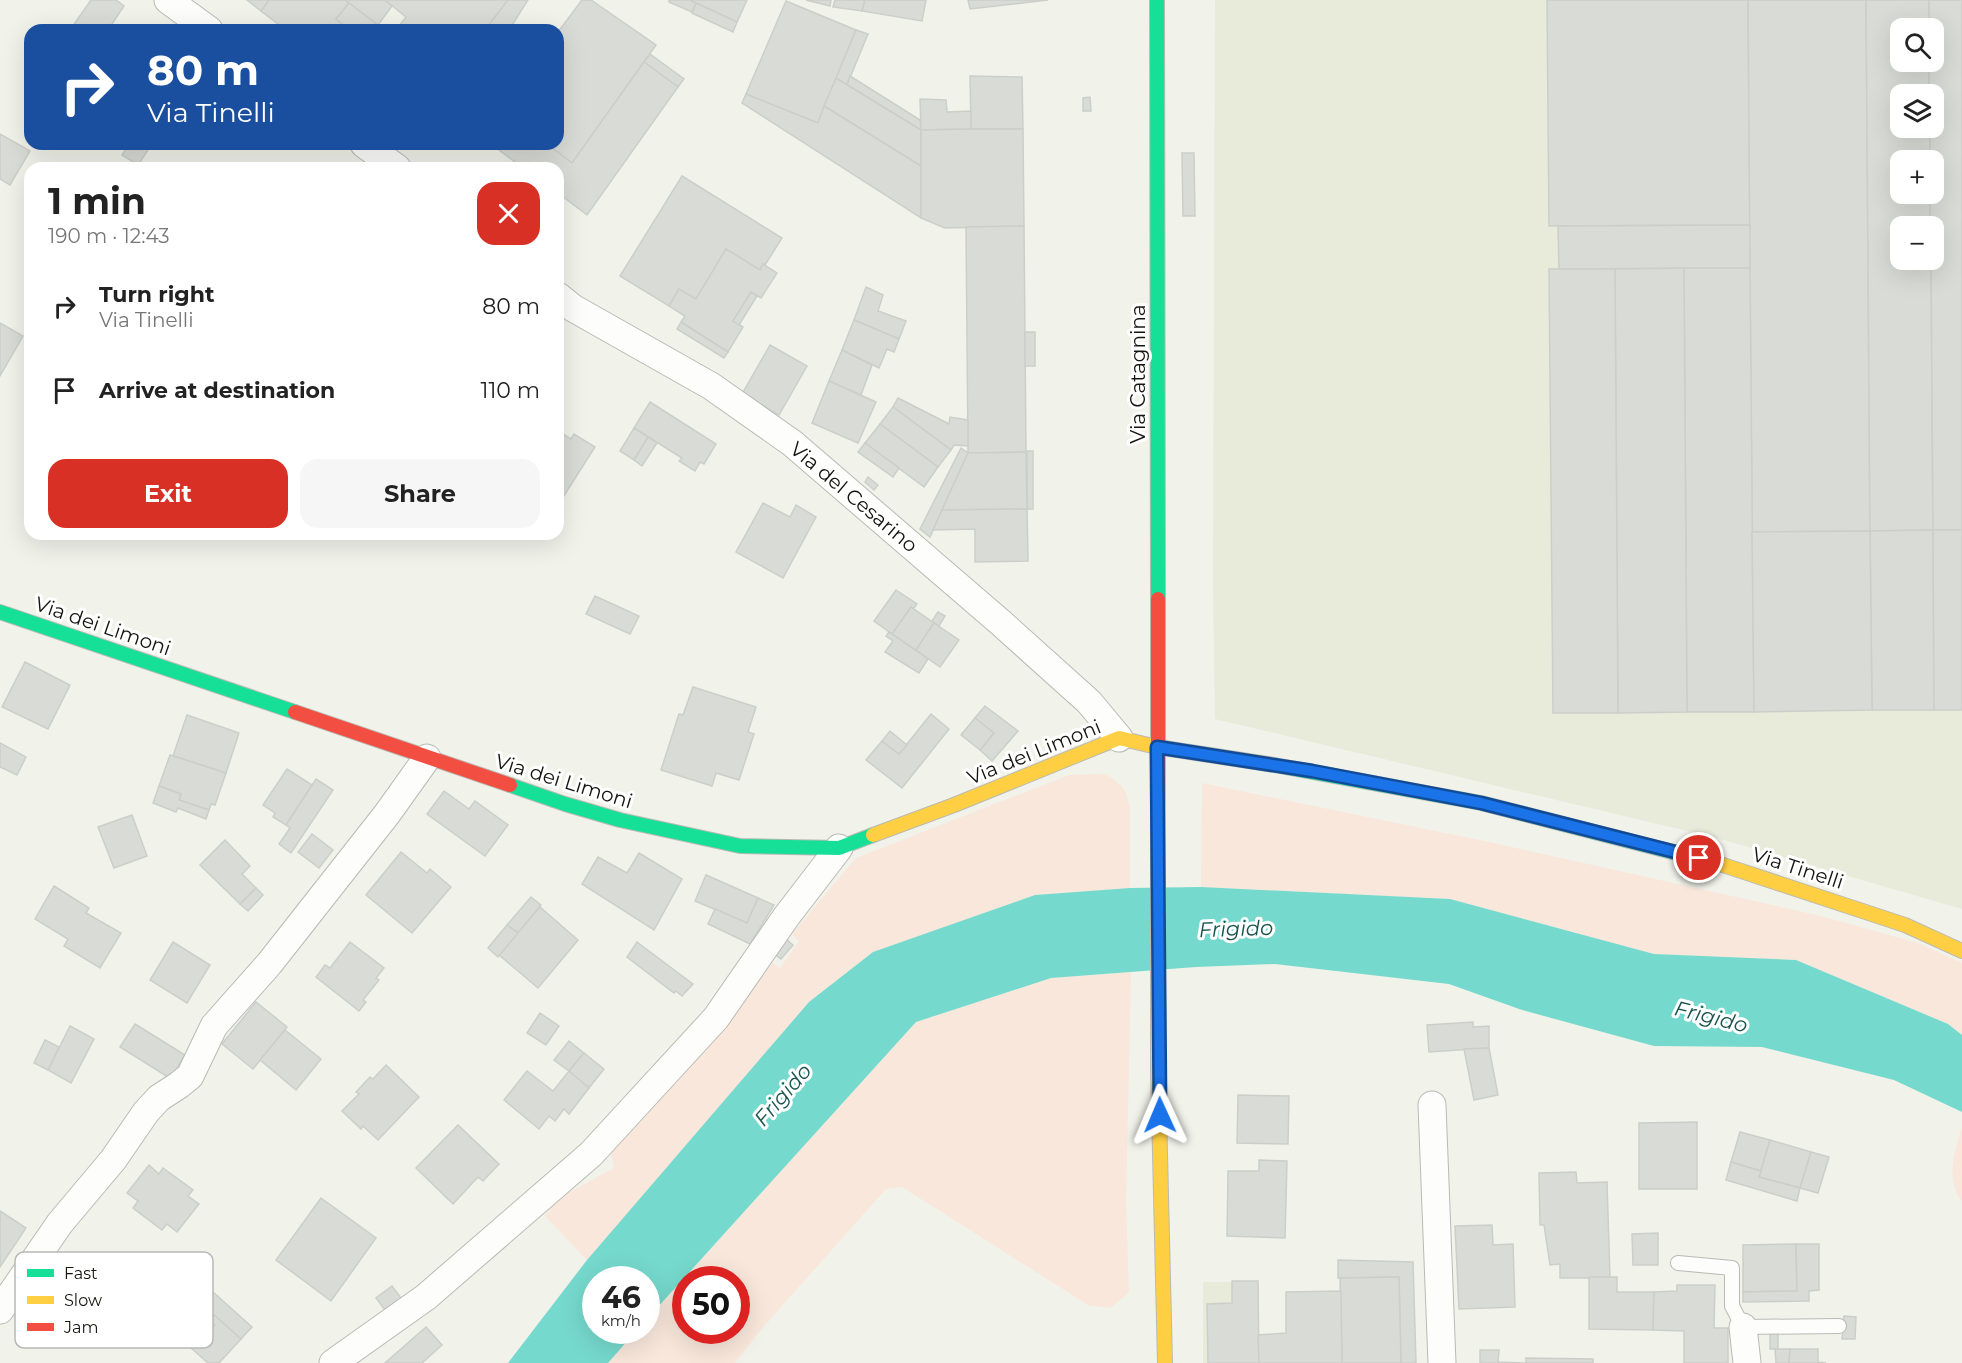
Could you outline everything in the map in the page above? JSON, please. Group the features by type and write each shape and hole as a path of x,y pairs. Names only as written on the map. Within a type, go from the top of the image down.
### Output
{"street":[{"path":"168,0 201,24"},
{"name":"Via Catagnina","path":"1157,0 1158,1070 1165,1363"},
{"path":"372,150 389,162"},
{"name":"Via del Cesarino","path":"564,301 711,386 792,443 1089,702 1119,738"},
{"name":"Via dei Limoni","path":"0,612 565,804 620,820 740,846 839,848 954,805 1119,738"},
{"name":"Via Tinelli","path":"1119,738 1157,747 1312,771 1481,803 1721,864 1905,925 1962,951"},
{"path":"40,1252 60,1223 113,1160 146,1112 159,1098 190,1076 214,1026 276,955 428,758"},
{"path":"333,1363 426,1297 591,1154 716,1018 786,916 839,848"},
{"path":"1432,1105 1442,1363"},
{"path":"0,1310 15,1288"},
{"path":"1743,1327 1747,1363"}],"lane":[{"path":"1678,1263 1732,1269 1731,1306 1743,1327 1839,1326"}],"shaded area":[{"path":"1215,0 1962,0 1962,909 1717,838 1215,719 1213,585"},
{"path":"1105,774 1123,788 1129,802 1130,888 1035,895 873,952 809,1002 587,1260 545,1216 557,1199 614,1168 610,1149 684,1069 773,963 780,968 799,941 792,934 856,858 1069,775"},
{"path":"1202,783 1489,842 1821,916 1921,944 1962,963 1962,1035 1948,1024 1796,960 1654,954 1450,899 1201,887"},
{"path":"1131,972 1126,1204 1129,1293 1110,1308 1088,1305 902,1187 886,1189 750,1344 750,1266 695,1266 916,1022 1051,978"},
{"path":"1962,1127 1962,1201 1954,1184 1953,1164"},
{"path":"1203,1282 1259,1282 1259,1363 1203,1363"},
{"path":"672,1291 672,1344 750,1344 735,1363 608,1363 625,1344 660,1344 660,1305"}],"water":[{"name":"Frigido","path":"1201,887 1450,899 1654,954 1796,960 1948,1024 1962,1035 1962,1112 1894,1080 1762,1047 1654,1046 1522,1010 1449,984 1275,964 1196,967 1051,978 916,1022 695,1266 672,1266 672,1291 660,1305 660,1266 582,1266 809,1002 873,952 1035,895 1130,888"},
{"path":"582,1267 582,1344 625,1344 608,1363 508,1363"}],"building":[{"path":"91,0 116,0 124,6 112,24 74,24"},
{"path":"247,0 269,0 261,11"},
{"path":"269,0 345,0 349,3 336,19 342,24 278,24 261,11"},
{"path":"345,0 385,0 392,6 377,24"},
{"path":"385,0 508,0 490,24 401,24 406,17"},
{"path":"508,0 528,0 513,24 490,24"},
{"path":"582,0 591,0 656,45 572,163 555,150 564,150 564,24"},
{"path":"669,0 690,0 696,3 692,12"},
{"path":"690,0 747,0 737,22"},
{"path":"806,0 831,0 830,6"},
{"path":"835,0 865,0 862,11 833,7"},
{"path":"865,0 926,0 922,21 862,11"},
{"path":"968,0 1048,0 970,9"},
{"path":"1547,0 1748,0 1750,225 1549,226"},
{"path":"1748,0 1866,0 1870,531 1752,532"},
{"path":"1866,0 1929,0 1929,18 1890,18 1890,72 1929,72 1929,84 1890,84 1890,138 1930,138 1930,150 1890,150 1890,204 1930,204 1930,216 1890,216 1890,270 1931,270 1933,530 1870,531"},
{"path":"1929,0 1962,0 1962,530 1933,530 1931,270 1944,270 1944,216 1930,216 1930,204 1944,204 1944,150 1930,150 1930,138 1944,138 1944,84 1929,84 1929,72 1944,72 1944,18 1929,18"},
{"path":"786,1 856,30 818,123 746,94"},
{"path":"349,3 375,23 342,24 336,19"},
{"path":"696,3 737,22 733,32 692,13"},
{"path":"856,30 868,34 847,85 836,78"},
{"path":"650,54 684,79 678,87 644,62"},
{"path":"644,62 678,87 587,215 564,198 564,162 515,162 499,150 555,150 572,163"},
{"path":"850,76 920,120 921,130 847,85"},
{"path":"970,76 1022,77 1023,129 971,129"},
{"path":"836,78 921,130 921,166 824,106"},
{"path":"746,94 818,123 824,106 921,166 921,218 742,103"},
{"path":"1090,97 1091,111 1083,111 1083,98"},
{"path":"920,99 946,100 947,112 971,111 971,129 921,130"},
{"path":"1023,129 1024,226 945,228 921,218 921,130"},
{"path":"0,134 24,148 24,150 30,151 10,185 0,179"},
{"path":"125,150 148,150 140,162 133,162 122,155"},
{"path":"1182,153 1194,153 1195,216 1183,216"},
{"path":"682,176 782,238 760,270 726,249 696,299 679,289 669,306 620,276"},
{"path":"1750,225 1750,268 1559,269 1558,226"},
{"path":"1024,226 1026,452 968,453 966,227"},
{"path":"726,249 760,270 763,264 777,273 761,298 751,292 733,321 743,327 728,352 681,322 685,316 669,306 679,289 696,299"},
{"path":"1684,268 1750,268 1754,712 1687,712"},
{"path":"1684,268 1687,712 1618,713 1615,269"},
{"path":"1549,269 1615,269 1618,713 1553,713"},
{"path":"866,287 883,295 878,311 906,321 899,339 854,320"},
{"path":"751,292 757,296 739,325 733,321"},
{"path":"854,320 899,339 894,352 887,349 879,368 842,350"},
{"path":"681,322 728,352 724,358 677,329"},
{"path":"0,323 23,336 0,376"},
{"path":"1025,332 1035,332 1035,366 1025,366"},
{"path":"770,345 807,366 779,415 742,394"},
{"path":"842,350 872,365 861,395 829,381"},
{"path":"829,381 876,402 858,443 812,423"},
{"path":"898,398 949,424 950,417 968,420 968,446 954,445 951,450 893,407"},
{"path":"650,402 716,444 704,464 700,462 695,471 679,461 682,458 634,428"},
{"path":"893,407 951,450 938,467 880,424"},
{"path":"880,424 938,467 924,487 865,443"},
{"path":"634,428 648,437 634,460 620,451"},
{"path":"574,434 595,447 564,496 564,435 571,439"},
{"path":"648,437 657,443 642,466 634,460"},
{"path":"865,443 899,468 893,477 858,452"},
{"path":"961,448 968,453 930,537 920,529"},
{"path":"1027,451 1033,451 1033,509 1027,509"},
{"path":"1026,452 1027,509 942,510 968,453"},
{"path":"868,477 878,485 874,490 865,482"},
{"path":"763,503 790,517 796,505 816,517 783,578 736,552"},
{"path":"1027,509 1028,561 975,562 975,529 933,530 942,510"},
{"path":"1933,530 1934,710 1872,710 1870,531"},
{"path":"1933,530 1962,530 1962,710 1934,710"},
{"path":"1870,531 1872,710 1754,712 1752,532"},
{"path":"896,590 917,604 913,609 911,607 892,634 874,621"},
{"path":"595,596 639,616 630,634 586,614"},
{"path":"911,607 934,623 916,650 892,634"},
{"path":"938,612 945,616 939,626 932,621"},
{"path":"934,623 959,640 940,667 916,650"},
{"path":"889,632 928,659 919,673 885,652 893,641 886,636"},
{"path":"25,662 70,685 48,729 2,707"},
{"path":"693,687 756,707 748,732 754,734 739,780 716,773 712,786 661,770 679,714 683,715"},
{"path":"985,706 1018,731 992,761 980,750 994,733 975,718"},
{"path":"931,714 949,729 902,788 866,760 882,741 899,754"},
{"path":"187,715 239,733 226,773 173,756"},
{"path":"975,718 994,733 980,750 961,735"},
{"path":"890,731 907,745 899,754 882,741"},
{"path":"0,743 26,757 17,775 0,767"},
{"path":"170,755 226,773 215,805 211,804 209,810 179,800 181,794 159,786"},
{"path":"287,769 312,785 286,825 273,817 275,813 263,805"},
{"path":"316,779 333,790 291,853 279,844 290,828 286,825"},
{"path":"159,786 181,794 179,800 209,810 206,819 178,808 176,812 153,803"},
{"path":"444,791 469,809 475,801 508,825 485,856 427,814"},
{"path":"132,815 147,856 114,868 98,827"},
{"path":"312,834 333,850 319,868 298,852"},
{"path":"225,840 250,866 242,874 256,888 240,904 200,865"},
{"path":"401,852 427,873 430,869 451,887 412,933 366,895"},
{"path":"639,853 682,879 654,930 582,884 598,857 627,873"},
{"path":"706,875 758,898 747,923 695,901"},
{"path":"54,886 89,908 86,913 121,933 100,968 64,946 68,939 35,919"},
{"path":"256,888 263,895 248,911 240,904"},
{"path":"531,897 541,905 518,933 507,925"},
{"path":"758,898 774,905 750,944 708,924 715,909 747,923"},
{"path":"540,907 578,940 538,988 499,955"},
{"path":"507,925 518,933 498,957 488,948"},
{"path":"785,938 793,945 781,959 773,953"},
{"path":"173,942 210,965 187,1003 150,980"},
{"path":"350,942 384,968 376,978 379,980 363,1000 366,1002 359,1011 316,977 325,965 330,968"},
{"path":"637,942 693,984 682,996 676,991 674,993 627,957"},
{"path":"256,1002 287,1027 253,1069 222,1044"},
{"path":"540,1013 559,1026 546,1045 527,1033"},
{"path":"1473,1022 1473,1027 1489,1026 1489,1048 1429,1052 1427,1025"},
{"path":"135,1024 185,1055 171,1079 120,1047"},
{"path":"70,1026 94,1039 71,1083 48,1070"},
{"path":"285,1030 321,1059 296,1090 260,1060"},
{"path":"45,1040 59,1047 48,1070 34,1063"},
{"path":"569,1041 584,1053 569,1071 554,1060"},
{"path":"1489,1048 1498,1095 1474,1100 1464,1049"},
{"path":"584,1053 604,1069 589,1088 569,1071"},
{"path":"386,1065 419,1097 378,1140 363,1126 361,1129 342,1111 359,1094 356,1092 370,1077 373,1079"},
{"path":"527,1071 553,1091 569,1071 589,1088 569,1114 564,1109 555,1121 549,1116 539,1129 504,1100"},
{"path":"1238,1095 1289,1096 1288,1144 1237,1143"},
{"path":"1697,1122 1697,1189 1639,1189 1639,1123"},
{"path":"458,1125 499,1164 483,1181 478,1177 453,1204 416,1168"},
{"path":"1740,1132 1770,1140 1761,1171 1731,1162"},
{"path":"1770,1140 1811,1152 1800,1188 1759,1177"},
{"path":"1811,1152 1829,1157 1818,1193 1800,1188"},
{"path":"1259,1160 1287,1161 1285,1238 1227,1236 1228,1171 1259,1171"},
{"path":"1731,1162 1761,1171 1759,1177 1800,1188 1797,1201 1726,1180"},
{"path":"149,1165 159,1174 163,1168 193,1190 188,1196 199,1204 177,1232 167,1224 162,1230 133,1208 138,1201 127,1193"},
{"path":"1576,1172 1577,1183 1607,1182 1610,1278 1560,1278 1560,1264 1550,1265 1544,1225 1540,1225 1539,1173"},
{"path":"321,1198 376,1238 331,1301 276,1260"},
{"path":"0,1211 26,1228 0,1267"},
{"path":"1492,1225 1493,1245 1513,1244 1515,1307 1459,1309 1455,1226"},
{"path":"1658,1233 1658,1265 1633,1265 1632,1234"},
{"path":"1796,1244 1797,1291 1743,1292 1743,1245"},
{"path":"1796,1244 1819,1244 1819,1290 1809,1291 1809,1301 1743,1302 1743,1292 1797,1291"},
{"path":"1338,1260 1413,1262 1416,1363 1401,1363 1399,1277 1338,1278"},
{"path":"1399,1277 1401,1363 1342,1363 1340,1278"},
{"path":"1589,1277 1617,1277 1617,1292 1654,1292 1653,1330 1589,1329"},
{"path":"1232,1281 1258,1281 1259,1363 1208,1363 1207,1304 1232,1303"},
{"path":"1677,1285 1715,1285 1714,1328 1728,1328 1728,1363 1684,1363 1684,1331 1653,1330 1654,1292 1677,1291"},
{"path":"392,1286 401,1298 385,1310 376,1298"},
{"path":"1341,1291 1342,1363 1259,1363 1258,1335 1286,1333 1286,1292"},
{"path":"213,1292 252,1327 241,1339 213,1314"},
{"path":"213,1314 241,1339 219,1363 208,1363 191,1348 213,1348 213,1327 215,1325"},
{"path":"1844,1316 1856,1317 1855,1339 1842,1339"},
{"path":"426,1327 442,1345 422,1363 385,1363"},
{"path":"1770,1332 1778,1333 1778,1349 1770,1349"},
{"path":"1775,1349 1790,1349 1789,1363 1776,1363"},
{"path":"1790,1349 1818,1349 1818,1362 1826,1363 1789,1363"},
{"path":"1480,1350 1499,1350 1498,1362 1526,1363 1480,1363"},
{"path":"1526,1358 1593,1359 1593,1363 1526,1363"}],"traffic: fast":[{"path":"1157,0 1158,599"},
{"path":"0,612 295,712"},
{"path":"1274,765 1481,803 1723,865"},
{"path":"510,785 620,820 740,846 839,848 873,835"}],"traffic: slow":[{"path":"873,835 954,805 1119,738 1157,747 1274,765"},
{"path":"1723,865 1905,925 1962,951"},
{"path":"1158,917 1158,1070 1165,1363"}],"traffic: jam":[{"path":"1158,599 1158,917"},
{"path":"295,712 510,785"}],"route":[{"path":"1160,1115 1157,747 1312,771 1481,803 1699,858"}]}
